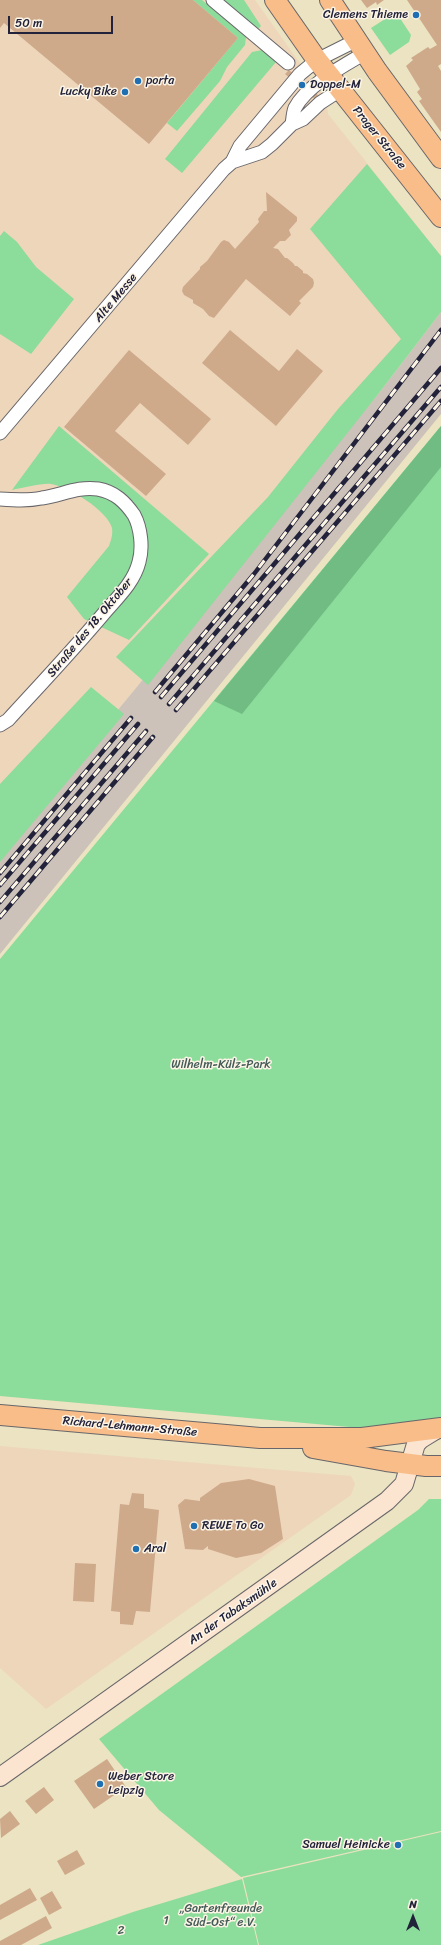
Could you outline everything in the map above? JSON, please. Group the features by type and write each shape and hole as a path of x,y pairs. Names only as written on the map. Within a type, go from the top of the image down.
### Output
{"main road":[{"name":"Prager Straße","path":"275,0 329,75 395,157 441,218"},
{"path":"330,0 441,158"},
{"name":"Richard-Lehmann-Straße","path":"0,1415 260,1438 410,1464 441,1466"},
{"name":"Richard-Lehmann-Straße","path":"260,1438 377,1437 440,1428"},
{"name":"An der Tabaksmühle","path":"0,1777 387,1501 404,1484 412,1451 418,1441 440,1428"},
{"name":"Richard-Lehmann-Straße","path":"377,1437 389,1439 398,1444 408,1454 410,1464"}],"street":[{"path":"214,0 288,63"},
{"name":"Alte Messe","path":"292,124 295,109 308,92 361,46"},
{"name":"Alte Messe","path":"0,433 224,168 232,162 262,152 292,124 303,119 320,103 329,75 361,46"},
{"name":"Alte Messe","path":"232,162 240,146 300,74 329,75"},
{"name":"Straße des 18. Oktober","path":"0,499 25,500 43,498 79,488 99,490 116,495 127,505 136,519 140,533 141,551 139,563 132,580 74,649 8,720 0,725"}],"shaded area":[{"path":"0,0 255,0 326,100 328,114 441,256 441,312 379,393 0,853"},
{"path":"441,312 441,414 0,954 0,853 379,393"},
{"path":"0,1446 351,1476 355,1484 351,1495 46,1709 0,1668"}],"green space":[{"path":"193,0 202,0 246,37 245,45 227,67 220,81 177,131 167,123 238,38"},
{"path":"221,0 244,0 261,26 257,30"},
{"path":"396,12 411,35 409,42 390,55 371,28"},
{"path":"262,50 276,62 182,173 165,159 252,52"},
{"path":"367,164 441,256 441,312 379,393 148,685 116,657 268,497 338,409 401,339 310,229"},
{"path":"4,231 17,242 36,267 74,299 31,354 0,334 0,236"},
{"path":"59,426 209,554 129,640 84,619 67,597 109,546 112,537 112,528 109,521 86,500 59,486 43,484 12,490"},
{"name":"Wilhelm-Külz-Park","path":"441,426 441,1417 401,1426 361,1428 0,1396 0,959"},
{"path":"441,426 441,467 242,714 214,701"},
{"path":"91,687 124,714 0,862 0,784"},
{"path":"429,1499 441,1499 441,1831 241,1877 159,1810 99,1739 418,1510"},
{"path":"441,1832 441,1945 259,1945 243,1878"},
{"name":"„Gartenfreunde Süd-Ost“ e.V.","path":"242,1879 258,1945 38,1945 133,1912"}],"building":[{"name":"porta","path":"0,0 193,0 238,38 149,144 4,23 0,28"},
{"path":"361,0 384,0 377,5 376,2 367,8"},
{"path":"407,0 441,0 441,64 438,66 441,71 441,132 419,101 422,99 417,92 420,89 406,66 413,60 411,58 428,47 430,49 437,45"},
{"name":"Doppel-M","path":"289,70 319,96 316,100 285,74"},
{"path":"266,192 297,217 297,221 289,230 291,235 285,241 280,241 273,248 278,249 285,258 313,279 313,287 299,301 301,303 290,316 246,279 214,318 209,316 203,309 193,303 193,300 184,295 182,291 183,287 207,261 221,242 224,240 229,242 235,249 259,222 258,219 264,211 267,211"},
{"path":"230,330 279,371 297,349 323,371 276,426 202,363"},
{"path":"129,350 211,419 188,445 140,403 115,431 166,474 146,496 64,427"},
{"path":"249,1479 275,1486 283,1539 261,1553 236,1558 208,1549 208,1546 203,1550 185,1549 178,1505 185,1499 200,1501 200,1498 221,1483"},
{"name":"Aral","path":"132,1493 144,1494 144,1508 159,1510 150,1612 136,1611 133,1625 120,1624 120,1612 111,1611 120,1504 129,1505"},
{"path":"75,1563 96,1564 94,1602 73,1601"},
{"name":"Weber Store Leipzig","path":"107,1759 126,1787 94,1809 74,1781"},
{"path":"44,1787 54,1800 36,1814 25,1801"},
{"path":"10,1811 20,1824 1,1838 0,1819"},
{"path":"77,1850 85,1864 65,1875 57,1861"},
{"path":"30,1888 37,1900 0,1920 0,1905"},
{"path":"52,1891 62,1908 49,1915 40,1898"},
{"path":"46,1916 52,1928 21,1945 0,1945 0,1941"}],"railway":[{"path":"155,692 254,574 441,330"},
{"path":"161,697 441,368"},
{"path":"169,704 441,387"},
{"path":"176,710 441,401"},
{"path":"0,873 131,718"},
{"path":"0,885 138,724"},
{"path":"0,902 146,731"},
{"path":"0,917 153,737"}],"place":[{"name":"Clemens Thieme","path":"416,15"},
{"name":"porta","path":"138,81"},
{"name":"Doppel-M","path":"302,85"},
{"name":"Lucky Bike","path":"125,92"},
{"name":"REWE To Go","path":"194,1526"},
{"name":"Aral","path":"136,1549"},
{"name":"Weber Store Leipzig","path":"100,1784"},
{"name":"Samuel Heinicke","path":"398,1845"}],"park label":[{"name":"1","path":"166,1921"},
{"name":"2","path":"121,1931"}]}
